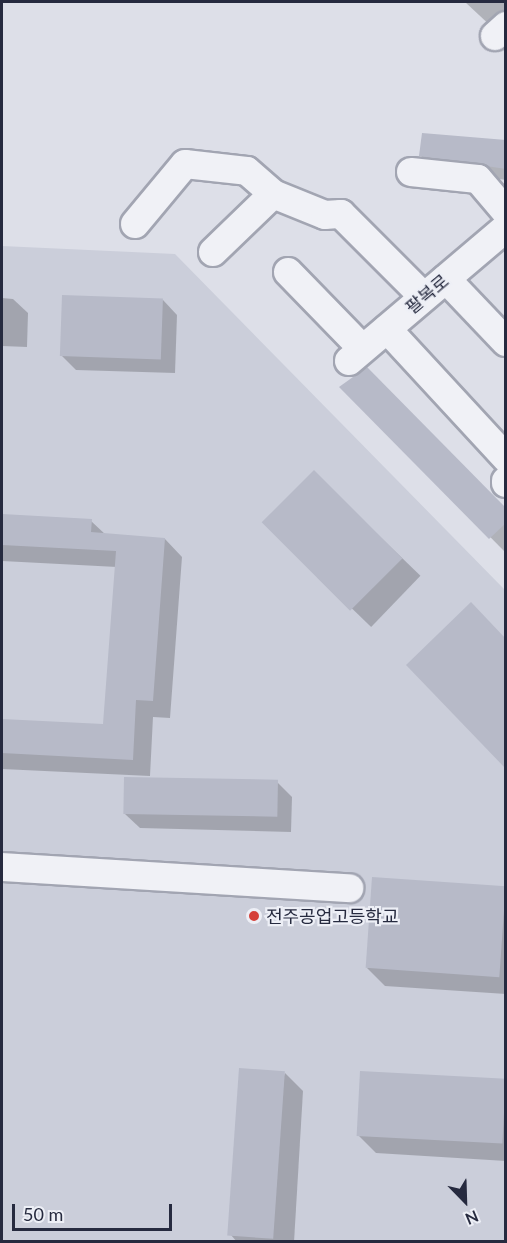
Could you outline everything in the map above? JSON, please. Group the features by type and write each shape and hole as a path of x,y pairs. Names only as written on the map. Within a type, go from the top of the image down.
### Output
{"lane":[{"path":"135,224 185,164 247,171 273,194 325,215 341,214 424,297"},
{"path":"411,172 478,179 506,212"},
{"path":"213,252 273,194"},
{"name":"팔복로","path":"288,272 356,355 506,228"},
{"path":"451,274 506,321"},
{"path":"451,274 506,342"},
{"path":"387,329 506,458"},
{"path":"2,867 349,888"}],"shaded area":[{"name":"전주공업고등학교","path":"2,246 175,254 505,590 505,1241 2,1242"}],"building":[{"path":"422,133 506,140 506,169 419,156"},
{"path":"62,295 163,299 161,359 60,356"},
{"path":"367,367 506,508 506,523 489,539 339,387"},
{"path":"314,470 402,558 350,611 262,522"},
{"path":"2,514 92,519 91,532 165,538 153,701 136,700 133,760 2,753 2,719 103,724 116,551 2,545"},
{"path":"471,602 506,639 506,769 406,665"},
{"path":"124,777 278,780 277,817 123,814"},
{"path":"372,877 506,886 499,977 366,968"},
{"path":"239,1068 285,1071 273,1239 227,1236"},
{"path":"360,1071 506,1079 502,1144 357,1136"}],"place":[{"name":"전주공업고등학교","path":"254,916"}]}
